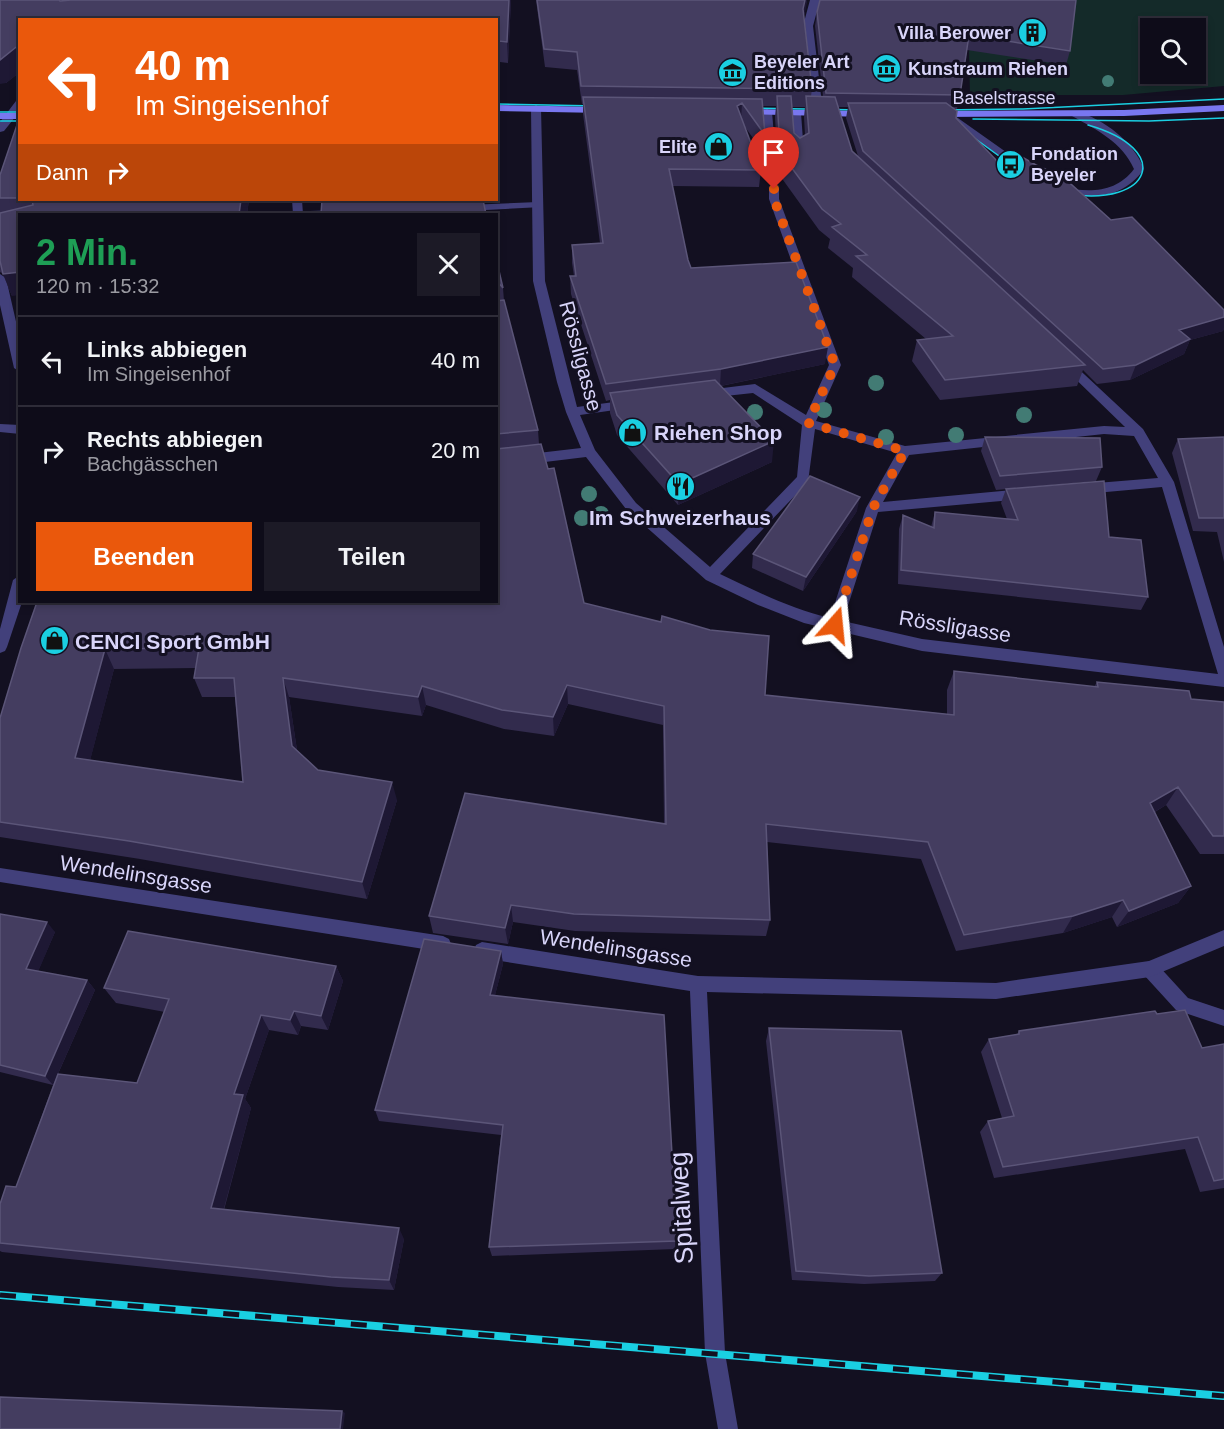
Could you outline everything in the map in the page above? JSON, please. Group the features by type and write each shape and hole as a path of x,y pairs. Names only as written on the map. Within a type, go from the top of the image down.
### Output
{"main road":[{"path":"498,108 617,110"},
{"name":"Baselstrasse","path":"922,114 1076,114 1224,108"},
{"path":"732,112 818,113 839,119 880,114"}],"street":[{"path":"815,0 808,26 818,113"},
{"name":"Rössligasse","path":"536,108 539,281 563,382 573,412 589,452 631,506 711,576 763,601 809,619 922,645 1224,681"},
{"path":"767,112 772,171"},
{"path":"796,113 799,154"},
{"path":"948,114 1030,174"},
{"path":"1051,186 1083,194 1111,192 1133,180 1139,169 1135,157 1124,144 1107,131 1076,114"},
{"path":"0,129 10,116"},
{"path":"711,576 734,549 803,479 808,423 835,365 774,199 774,189"},
{"path":"459,208 538,205"},
{"path":"0,278 18,359"},
{"path":"1052,352 1138,432 1167,482 1224,671"},
{"path":"698,395 755,388 808,423 905,451 1104,430 1138,432"},
{"path":"573,412 641,403"},
{"path":"0,428 18,430"},
{"path":"835,625 873,508 905,451"},
{"path":"498,463 589,452"},
{"path":"1065,490 1167,482"},
{"path":"873,508 1042,493"},
{"path":"0,647 8,627 18,588"},
{"name":"Wendelinsgasse","path":"0,875 698,984 782,984 996,991 1150,969 1224,938"},
{"path":"1150,969 1182,1004 1224,1018"},
{"name":"Spitalweg","path":"698,984 715,1353 728,1429"}],"green space":[{"path":"975,0 1224,0 1224,86 1123,95 970,95 969,52"}],"building":[{"path":"0,0 509,0 507,42 499,41 499,82 498,18 18,18 18,46 0,60"},
{"path":"537,0 805,0 803,9 812,89 581,86 577,52 544,49"},
{"path":"820,0 1076,0 1070,51 969,35 960,95 826,93 817,12"},
{"path":"777,96 791,96 794,133 800,138 809,133 806,96 835,97 852,151 1085,365 945,380 917,340 953,336 856,256 867,255 832,227 841,224 822,209 780,152"},
{"path":"583,97 762,99 765,135 742,103 737,106 761,170 669,169 688,260 691,268 796,262 828,347 721,369 606,384 570,276 576,276 572,245 603,243"},
{"path":"848,103 946,103 957,111 956,118 997,161 1017,154 1063,177 1111,220 1132,217 1224,310 1224,317 1179,330 1190,339 1136,365 1103,369 863,151"},
{"path":"18,122 18,198 0,198 0,175"},
{"path":"32,201 241,201 239,213 18,213 18,272 3,274 0,261 0,213 33,205"},
{"path":"322,201 483,201 486,213 321,213"},
{"path":"498,267 503,288 498,282"},
{"path":"504,300 538,430 498,434 498,301"},
{"path":"715,380 774,441 679,484 617,415 610,393"},
{"path":"985,437 1100,438 1102,467 1000,476"},
{"path":"1224,437 1224,518 1199,518 1178,439"},
{"path":"541,444 548,469 554,468 584,603 661,622 662,616 710,630 769,636 765,695 954,715 954,671 1098,687 1097,682 1189,691 1191,699 1224,702 1224,836 1213,836 1178,787 1150,803 1191,886 1129,911 1123,900 1073,916 964,935 928,842 766,824 770,920 574,914 511,905 505,928 429,916 465,793 666,824 664,706 567,685 553,717 502,710 422,686 418,697 283,678 292,746 318,770 392,782 362,882 129,841 0,822 0,718 37,603 498,603 498,449","holes":["199,648 194,678 234,678 243,782 75,758 105,649"]},
{"path":"810,476 860,497 806,577 753,554"},
{"path":"1104,481 1109,537 1141,540 1148,597 901,570 903,515 934,528 935,512 1018,520 1006,489"},
{"path":"0,914 47,922 26,969 87,980 45,1076 0,1065"},
{"path":"128,931 336,966 321,1016 294,1011 290,1020 261,1015 234,1094 243,1095 211,1208 399,1228 389,1280 331,1277 0,1243 0,1204 6,1186 16,1187 58,1074 137,1083 169,999 104,988"},
{"path":"424,939 501,951 490,995 664,1015 677,1241 489,1247 503,1125 375,1110"},
{"path":"1185,1010 1202,1048 1224,1044 1224,1179 1214,1181 1198,1137 1003,1167 988,1121 1014,1116 989,1039 1019,1034 1019,1031 1155,1011 1157,1014"},
{"path":"769,1028 901,1031 942,1273 869,1276 796,1271"},
{"path":"0,1397 342,1411 340,1429 0,1429"}],"tunnel":[{"path":"772,171 774,189"}],"tram line":[{"path":"940,110 1023,109 1224,99"},
{"path":"498,104 598,106"},
{"path":"745,108 862,110"},
{"path":"0,112 18,112"},
{"path":"973,119 1149,121 1224,118"},
{"path":"0,121 18,121"},
{"path":"1068,194 1096,196 1118,192 1134,184 1142,174 1142,161 1133,148 1116,136 1088,125"},
{"path":"959,127 1017,169"}],"railway":[{"path":"0,1295 1224,1396"}],"place":[{"name":"Villa Berower","path":"1032,33"},
{"name":"Kunstraum Riehen","path":"887,69"},
{"name":"Beyeler Art Editions","path":"733,72"},
{"name":"Elite","path":"718,147"},
{"name":"Fondation Beyeler","path":"1010,164"},
{"name":"Riehen Shop","path":"633,432"},
{"name":"Im Schweizerhaus","path":"680,486"},
{"name":"CENCI Sport GmbH","path":"54,641"}],"route":[{"path":"774,189 774,199 835,365 808,423 905,451 873,508 835,625"}]}
